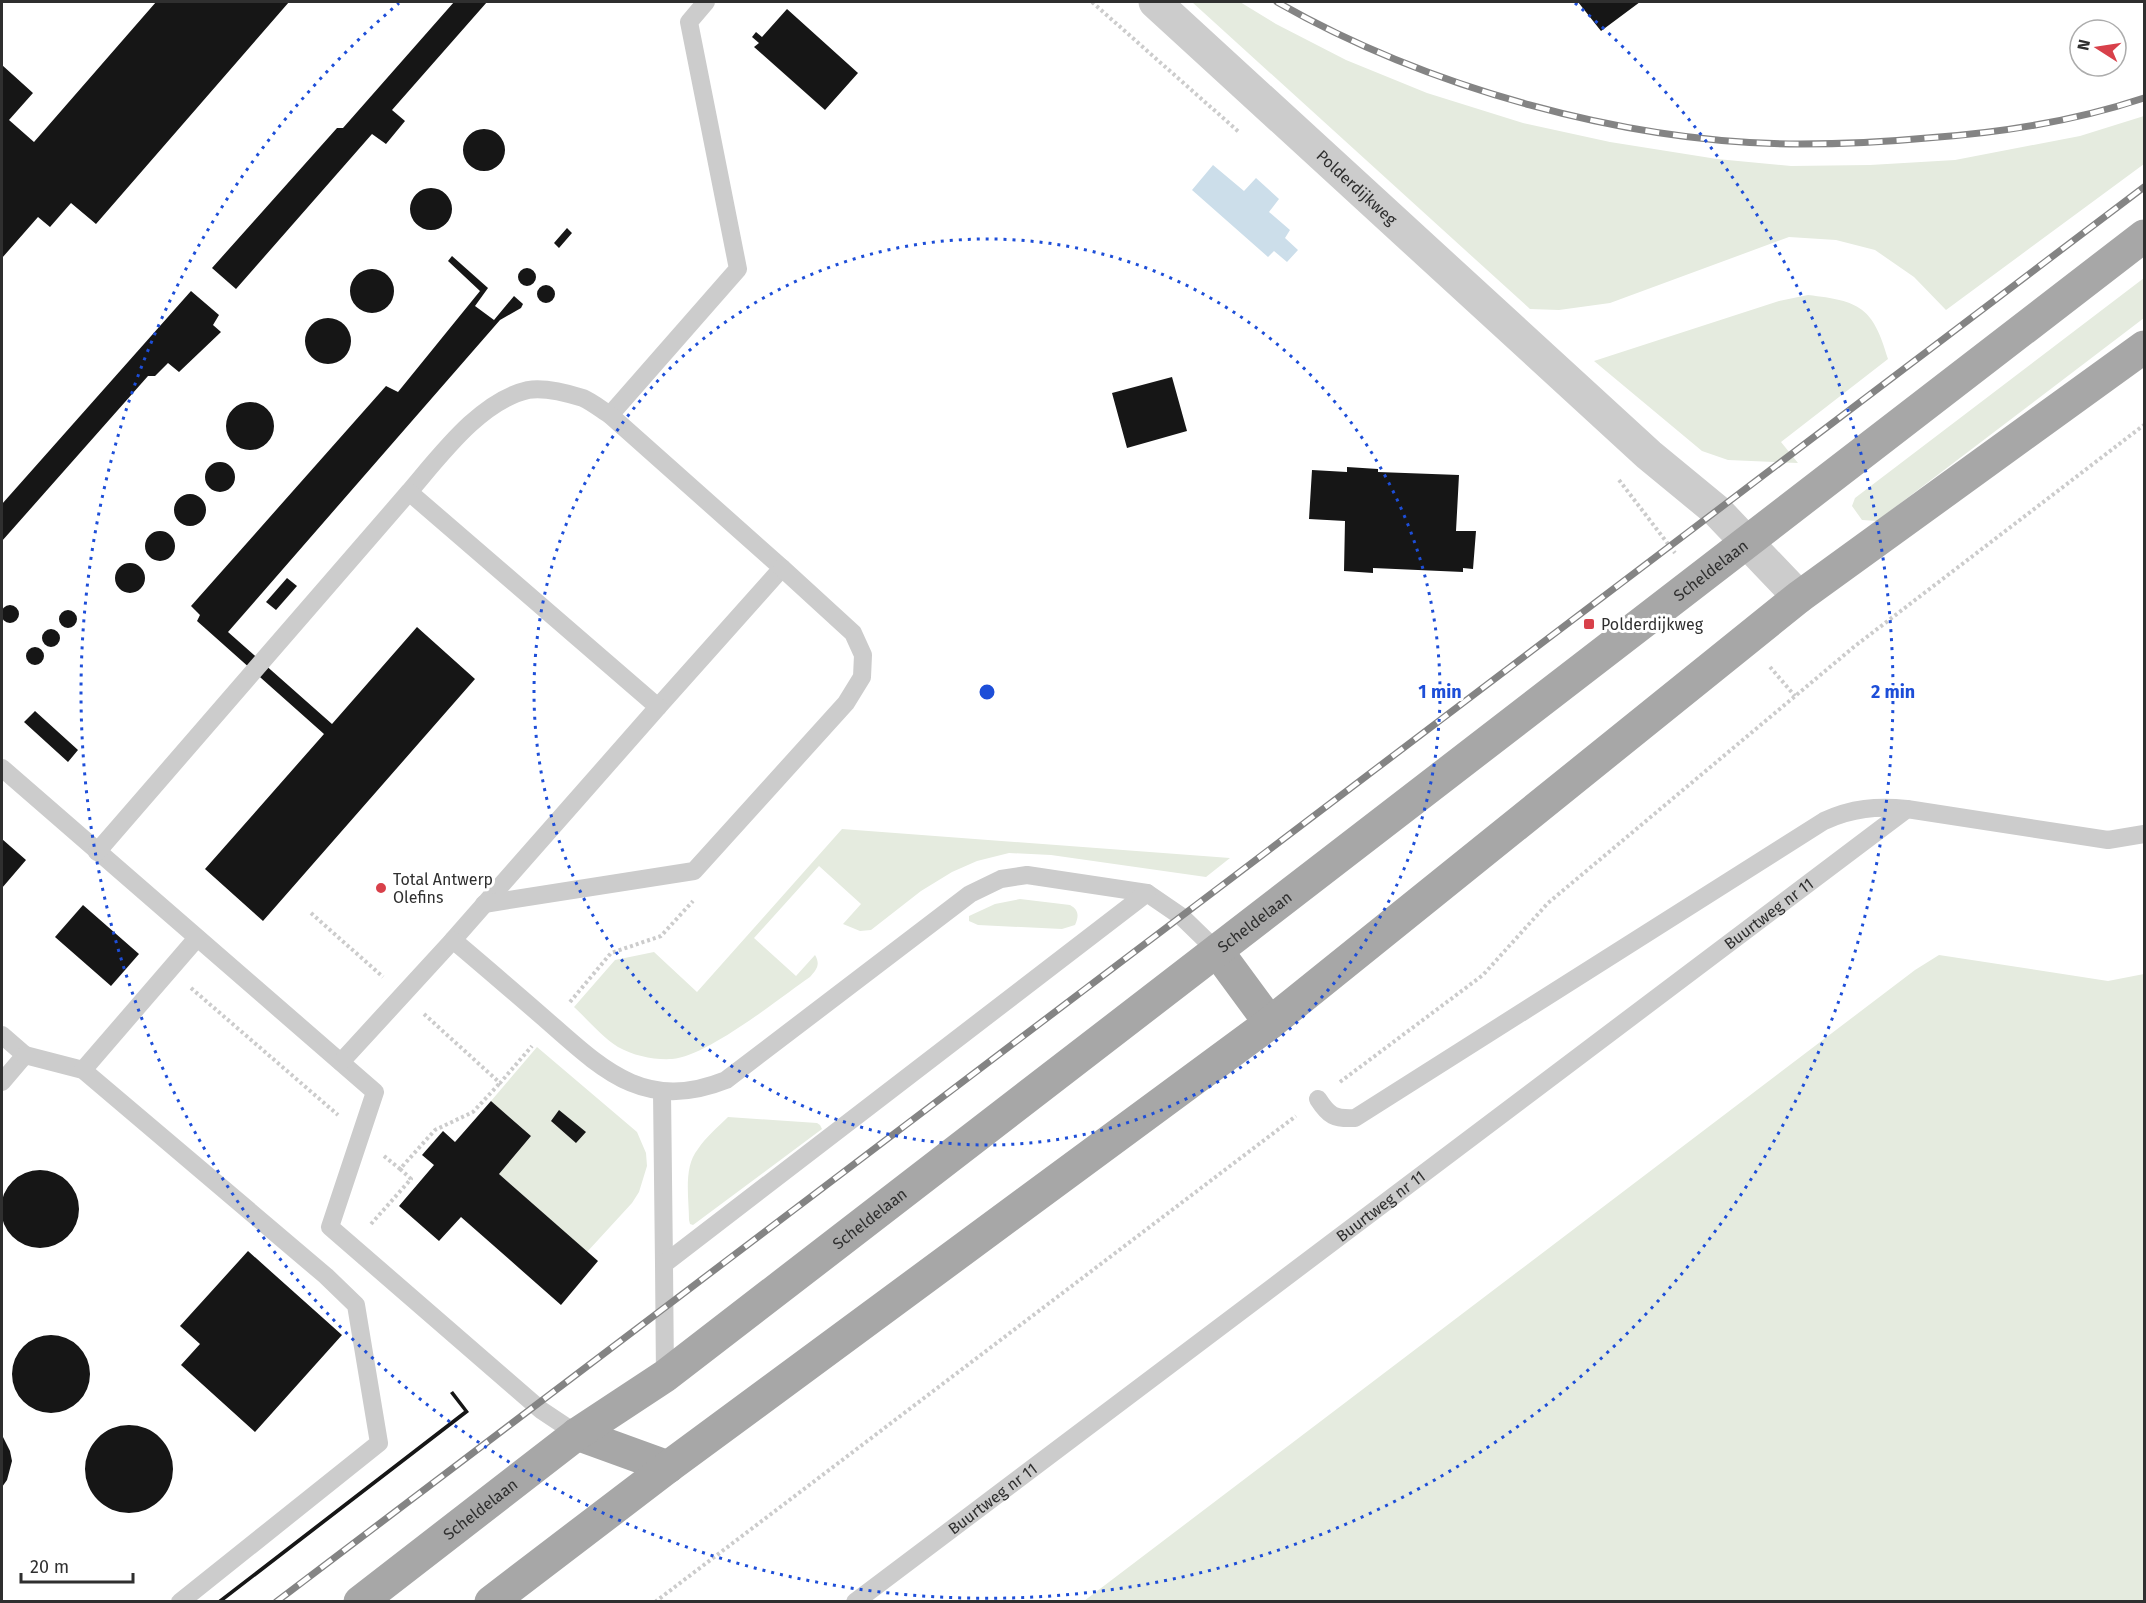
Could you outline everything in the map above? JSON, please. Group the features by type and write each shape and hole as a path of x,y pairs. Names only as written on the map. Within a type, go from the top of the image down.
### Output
{"main road":[{"name":"Scheldelaan","path":"360,1602 577,1434 665,1376 2145,236"},
{"path":"491,1602 668,1467 1270,1023 1799,597 2145,347"},
{"path":"1217,951 1270,1023"},
{"path":"577,1434 668,1467"}],"street":[{"name":"Polderdijkweg","path":"1155,2 1649,455 1718,511 1799,597"}],"lane":[{"path":"610,416 738,269 689,22 706,2"},
{"path":"97,852 450,444 475,420 508,396 530,390 558,391 585,399 610,416 853,633 863,655 862,677 846,703 694,871 484,904"},
{"path":"410,492 658,707"},
{"path":"341,1062 453,940 782,568"},
{"path":"2,768 375,1092 330,1227 541,1410 577,1434"},
{"path":"1318,1099 1326,1112 1338,1119 1355,1118 1824,820 1843,812 1882,807 1907,809 2108,840 2145,834"},
{"name":"Buurtweg nr 11","path":"855,1602 1907,809"},
{"path":"453,940 600,1066 628,1083 662,1092 680,1093 704,1089 726,1080 970,894 1001,879 1027,875 1147,893 1182,917 1217,951"},
{"path":"664,1264 1147,893"},
{"path":"83,1070 197,938"},
{"path":"2,1035 25,1055 83,1070 326,1276 356,1305 379,1443 180,1602"},
{"path":"2,1082 25,1055"},
{"path":"662,1092 665,1376"}],"path":[{"path":"655,1602 1483,975 1548,903 1855,646 2145,425"},
{"path":"311,913 500,1083 611,953 662,936 701,893"}],"shaded area":[{"path":"1192,2 1240,2 1276,24 1346,60 1427,93 1523,123 1610,142 1717,159 1791,166 1870,165 1955,160 2080,136 2144,116 2144,164 1946,310 1914,277 1875,250 1836,240 1789,237 1610,303 1559,310 1530,309"},
{"path":"2144,278 2144,318 1877,521 1862,520 1852,506 1855,498"},
{"path":"1808,295 1840,300 1862,310 1870,317 1876,328 1888,359 1781,442 1798,463 1728,460 1702,451 1594,361 1779,301"},
{"path":"842,829 1230,858 1206,877 1051,855 1009,853 977,861 952,872 921,891 871,930 860,931 843,924 861,904 819,866 754,938 796,976 815,955 818,962 816,970 810,977 723,1038 687,1056 672,1059 644,1057 612,1043 574,1007 615,960 654,952 697,992"},
{"path":"1020,899 1070,905 1077,914 1075,925 1062,929 978,925 969,921 969,916 995,904"},
{"path":"1939,955 2108,981 2144,974 2144,1601 1084,1601 1915,970"},
{"path":"537,1047 637,1132 646,1153 647,1166 639,1192 632,1203 587,1252 499,1174 531,1136 491,1101"},
{"path":"728,1117 817,1123 822,1129 693,1225 690,1224 688,1183 693,1156 708,1136"}],"water":[{"path":"1213,165 1244,191 1256,178 1279,199 1269,212 1290,230 1285,238 1298,250 1287,262 1274,251 1268,257 1192,190"}],"building":[{"path":"156,2 289,2 96,224 71,203 50,227 38,217 2,258 2,65 33,93 9,120 34,142"},
{"path":"454,2 487,2 392,110 405,121 386,144 372,134 236,289 212,268 337,128 343,128"},
{"path":"1578,2 1640,2 1601,31"},
{"path":"787,9 858,73 825,110 754,47 759,43 752,37 756,32 762,37"},
{"path":"484,129 492,130 499,135 504,142 504,158 499,165 492,170 484,171 476,170 469,165 464,158 463,150 464,142 469,135 476,130"},
{"path":"431,188 446,194 452,209 446,224 431,230 416,224 410,209 416,194"},
{"path":"567,228 572,233 559,248 554,243"},
{"path":"452,256 488,288 475,306 494,320 514,296 523,304 521,308 500,320 228,632 332,724 417,627 475,679 263,921 205,869 324,734 197,621 200,615 191,606 386,386 398,392 480,291 448,261"},
{"path":"527,268 533,271 536,277 533,283 527,286 521,283 518,277 521,271"},
{"path":"372,269 381,270 388,275 393,282 393,300 388,307 381,312 372,313 363,312 356,307 351,300 350,291 351,282 356,275 363,270"},
{"path":"546,285 552,288 555,294 552,300 546,303 540,300 537,294 540,288"},
{"path":"191,291 219,315 213,325 221,332 179,372 168,363 155,376 148,376 2,541 2,504"},
{"path":"328,318 344,325 351,341 344,357 328,364 312,357 305,341 312,325"},
{"path":"1172,377 1187,431 1127,448 1112,393"},
{"path":"250,402 267,409 274,426 267,443 250,450 233,443 226,426 233,409"},
{"path":"220,462 231,466 235,477 231,488 220,492 209,488 205,477 209,466"},
{"path":"1347,467 1378,469 1378,472 1459,475 1456,531 1476,531 1473,569 1463,568 1463,572 1373,568 1373,573 1344,571 1345,521 1309,519 1312,470 1347,472"},
{"path":"190,494 201,499 206,510 201,521 190,526 179,521 174,510 179,499"},
{"path":"160,531 166,532 174,540 174,552 166,560 160,561 154,560 146,552 145,546 146,540 154,532"},
{"path":"130,563 136,564 144,572 144,584 136,592 130,593 124,592 116,584 115,578 116,572 124,564"},
{"path":"287,578 297,586 276,610 266,602"},
{"path":"10,605 18,610 19,614 14,622 10,623 2,618 1,614 6,606"},
{"path":"68,610 74,613 77,619 74,625 68,628 62,625 59,619 62,613"},
{"path":"51,629 57,632 60,638 57,644 51,647 45,644 42,638 45,632"},
{"path":"35,647 41,650 44,656 41,662 35,665 29,662 26,656 29,650"},
{"path":"35,711 78,750 68,762 24,722"},
{"path":"2,839 26,860 2,888"},
{"path":"83,905 139,954 111,986 55,937"},
{"path":"491,1101 531,1136 499,1174 598,1261 561,1305 461,1217 439,1241 399,1206 434,1165 422,1155 443,1131 455,1142"},
{"path":"559,1110 586,1132 576,1143 551,1121"},
{"path":"40,1170 55,1173 72,1187 79,1209 76,1224 62,1241 40,1248 25,1245 8,1231 1,1209 4,1194 18,1177"},
{"path":"248,1251 342,1335 255,1432 181,1365 200,1344 180,1326"},
{"path":"51,1335 66,1338 79,1346 87,1359 90,1374 87,1389 79,1402 66,1410 51,1413 36,1410 23,1402 15,1389 12,1374 15,1359 23,1346 36,1338"},
{"path":"453,1391 469,1412 222,1602 216,1602 464,1411 450,1393"},
{"path":"129,1425 146,1429 160,1438 169,1452 173,1469 169,1486 160,1500 146,1509 129,1513 112,1509 98,1500 89,1486 85,1469 89,1452 98,1438 112,1429"},
{"path":"2,1435 12,1461 7,1480 2,1487"}],"railway":[{"path":"1277,2 1335,33 1397,60 1462,84 1530,105 1666,134 1734,141 1800,144 1895,141 2037,125 2144,98"},
{"path":"276,1602 2144,187"}],"place":[{"name":"Polderdijkweg","path":"1589,624"},
{"name":"Total Antwerp Olefins","path":"381,888"}]}
